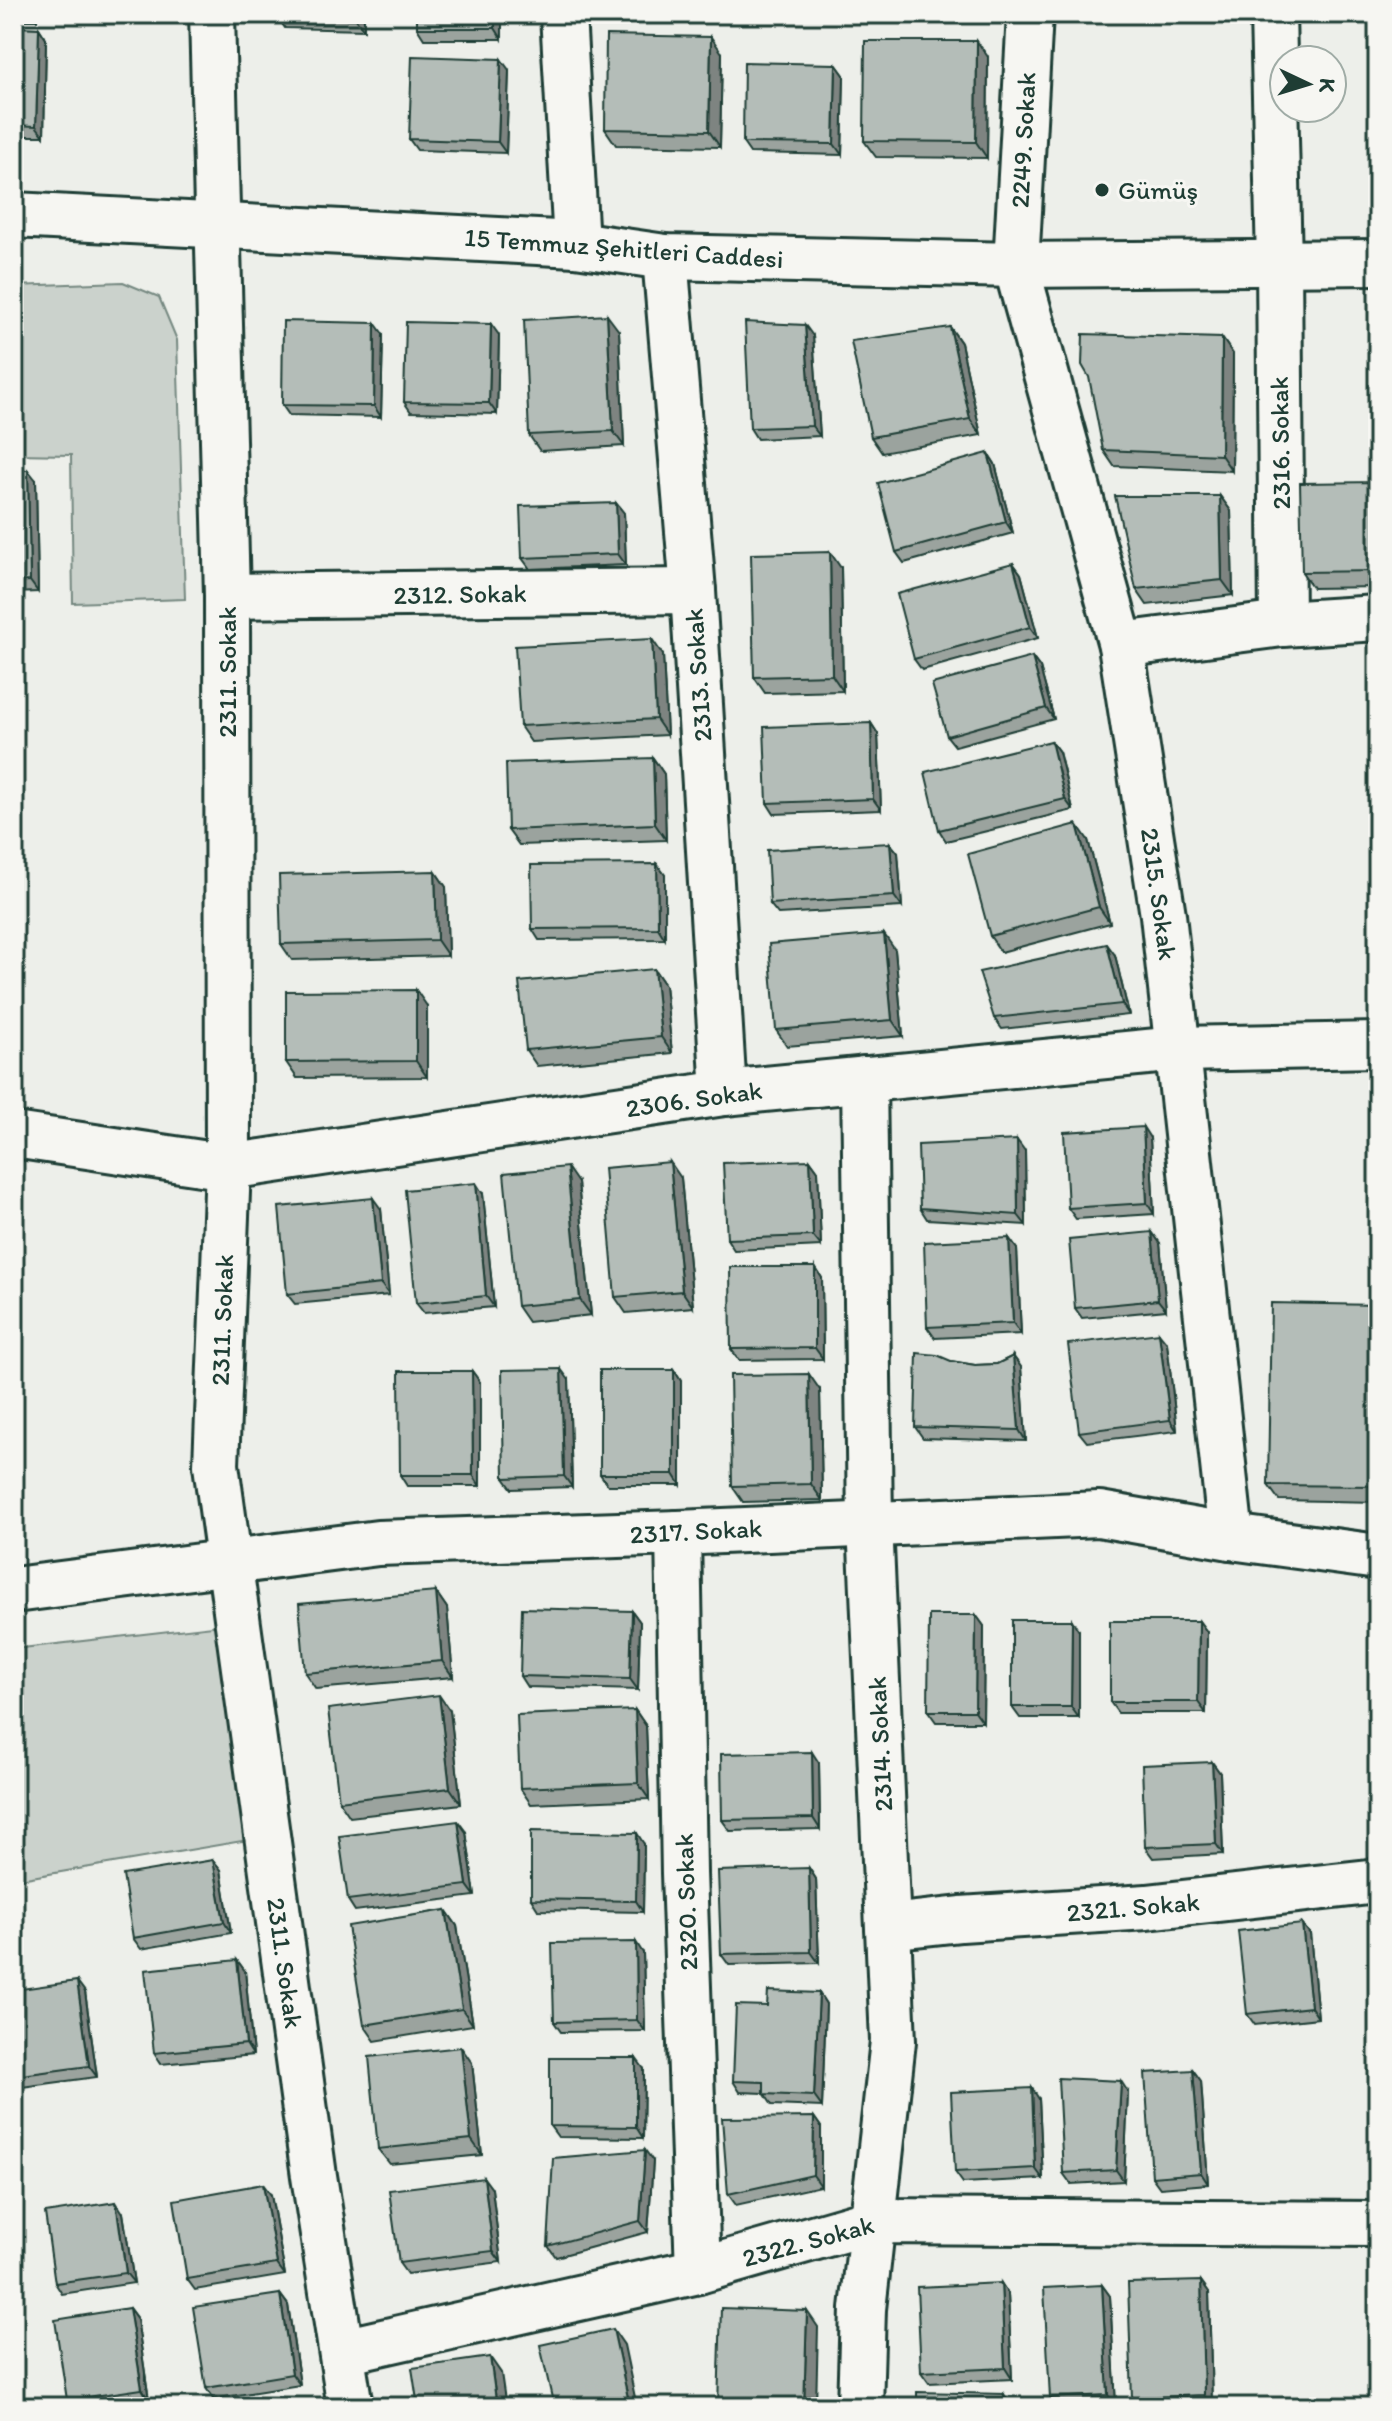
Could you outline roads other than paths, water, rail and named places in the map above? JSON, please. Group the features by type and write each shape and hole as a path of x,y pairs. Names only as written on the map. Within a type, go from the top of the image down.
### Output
{"street":[{"name":"2311. Sokak","path":"212,14 227,596 228,1167 216,1465 314,2176 350,2407"},
{"path":"563,14 576,244"},
{"name":"2249. Sokak","path":"1016,265 1030,14"},
{"name":"2316. Sokak","path":"1273,14 1282,624"},
{"name":"15 Temmuz Şehitleri Caddesi","path":"14,215 576,244 665,257 1016,265 1378,262"},
{"name":"2313. Sokak","path":"665,257 693,591 724,1093"},
{"name":"2315. Sokak","path":"1016,265 1121,645 1163,915 1231,1537"},
{"name":"2312. Sokak","path":"227,596 693,591"},
{"path":"1121,645 1282,624 1378,618"},
{"name":"2306. Sokak","path":"14,1135 228,1167 724,1093 1178,1049 1378,1045"},
{"name":"2314. Sokak","path":"860,2407 863,2309 893,2041 870,1523 864,1079"},
{"name":"2317. Sokak","path":"14,1590 378,1543 1099,1514 1231,1537 1378,1557"},
{"name":"2320. Sokak","path":"678,1533 684,1873 698,2271"},
{"name":"2321. Sokak","path":"888,1927 1147,1907 1378,1881"},
{"name":"2322. Sokak","path":"343,2351 698,2271 872,2221 1378,2224"}],"place":[{"name":"Gümüş","path":"1102,190"}]}
